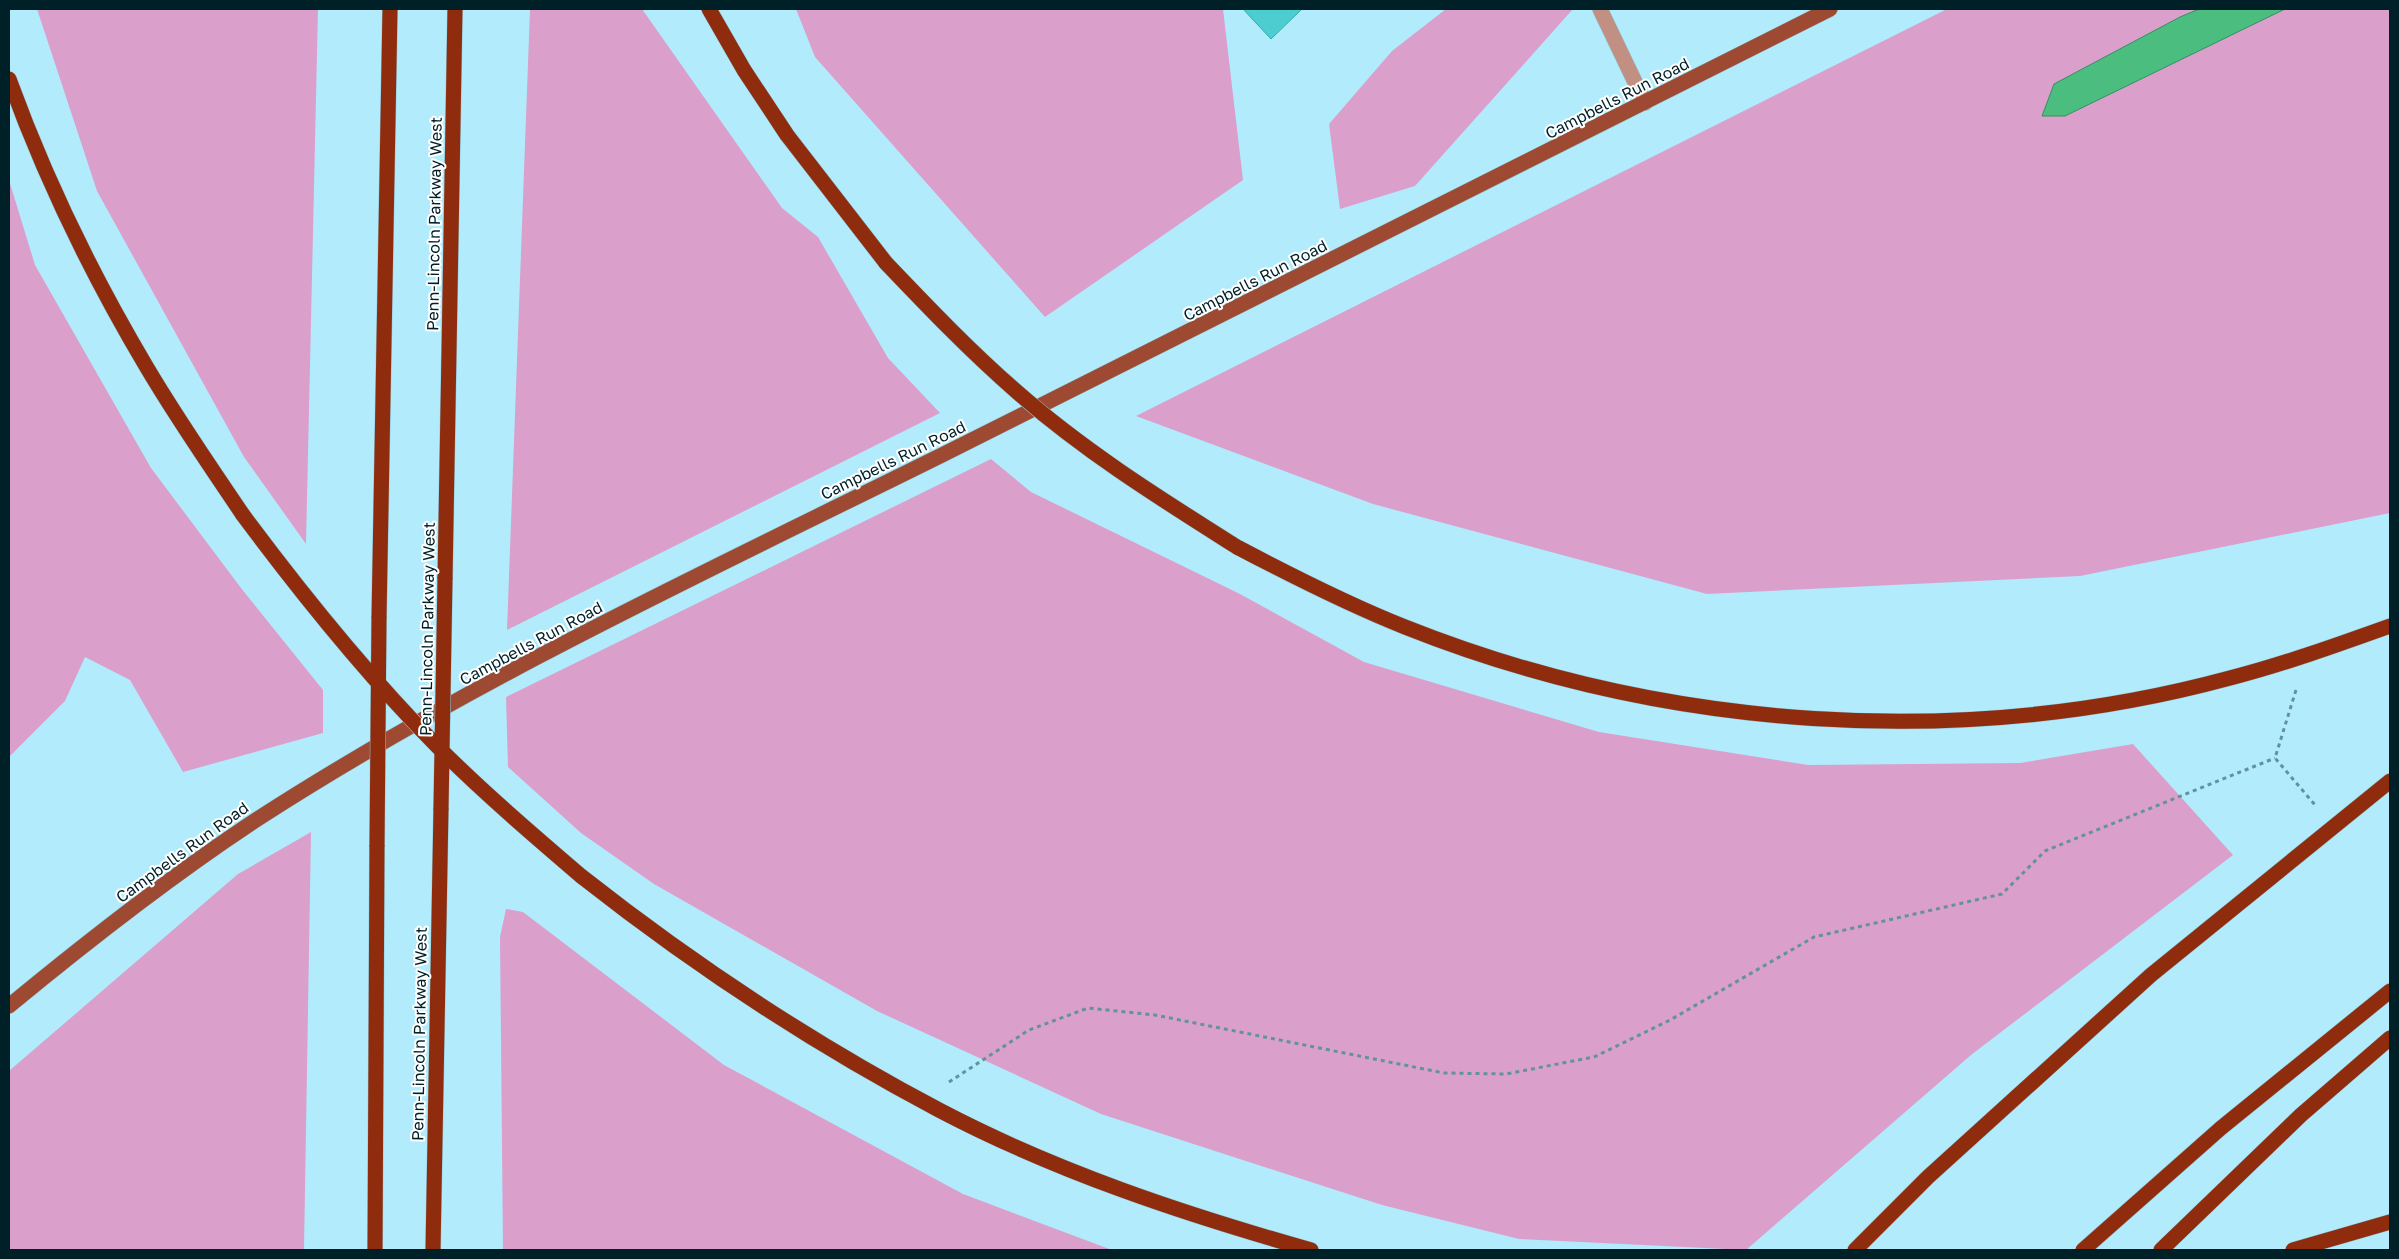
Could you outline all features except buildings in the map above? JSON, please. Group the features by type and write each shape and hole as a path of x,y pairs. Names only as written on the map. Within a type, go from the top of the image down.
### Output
{"highway":[{"path":"375,1250 379,618 390,9"},
{"name":"Penn-Lincoln Parkway West","path":"433,1250 455,9"},
{"path":"709,9 744,70 787,135 886,262 949,328 1016,392 1088,449 1237,547 1318,590 1405,628 1490,657 1578,683 1661,700 1748,713 1831,720 1916,721 1999,717 2081,708 2158,695 2230,679 2306,656 2390,626"},
{"path":"9,79 55,189 99,281 146,365 243,515 306,599 377,682 452,760 508,813 581,876 651,931 723,982 797,1030 921,1100 1027,1151 1127,1192 1221,1225 1311,1250"},
{"path":"1855,1250 1928,1177 2151,975 2390,781"},
{"path":"2083,1250 2221,1128 2390,991"},
{"path":"2161,1250 2301,1115 2390,1038"},
{"path":"2293,1250 2390,1222"}],"main road":[{"name":"Campbells Run Road","path":"9,1006 74,952 254,821 316,782 494,681 639,606 1830,9"}],"lane":[{"path":"1600,9 1645,103"}],"path":[{"path":"2275,758 2306,656"},
{"path":"2275,758 2334,827"},
{"path":"921,1100 1029,1030 1088,1008 1154,1015 1444,1073 1506,1074 1594,1057 1670,1020 1814,937 2002,894 2045,851 2275,758"}],"shaded area":[{"path":"37,9 318,9 306,544 244,457 97,191"},
{"path":"530,9 642,9 782,208 818,237 888,358 940,413 507,630"},
{"path":"796,9 1223,9 1243,180 1045,317 815,57"},
{"path":"1446,9 1573,9 1415,186 1340,209 1329,124 1392,51"},
{"path":"1947,9 2390,9 2390,513 2080,576 1707,594 1373,504 1136,416"},
{"path":"2199,9 2285,9 2065,116 2042,116 2054,84 2180,17"},
{"path":"9,180 35,265 151,468 241,588 323,690 323,733 183,772 130,680 85,657 65,701 9,757"},
{"path":"991,459 1031,492 1238,593 1364,662 1599,732 1808,765 2020,763 2133,744 2233,855 1971,1055 1746,1250 1519,1239 1382,1205 1101,1114 877,1011 654,884 581,833 508,767 506,697"},
{"path":"311,832 304,1250 9,1250 9,1071 238,874"},
{"path":"506,909 523,912 724,1065 963,1194 1112,1250 503,1250 500,937"}]}
